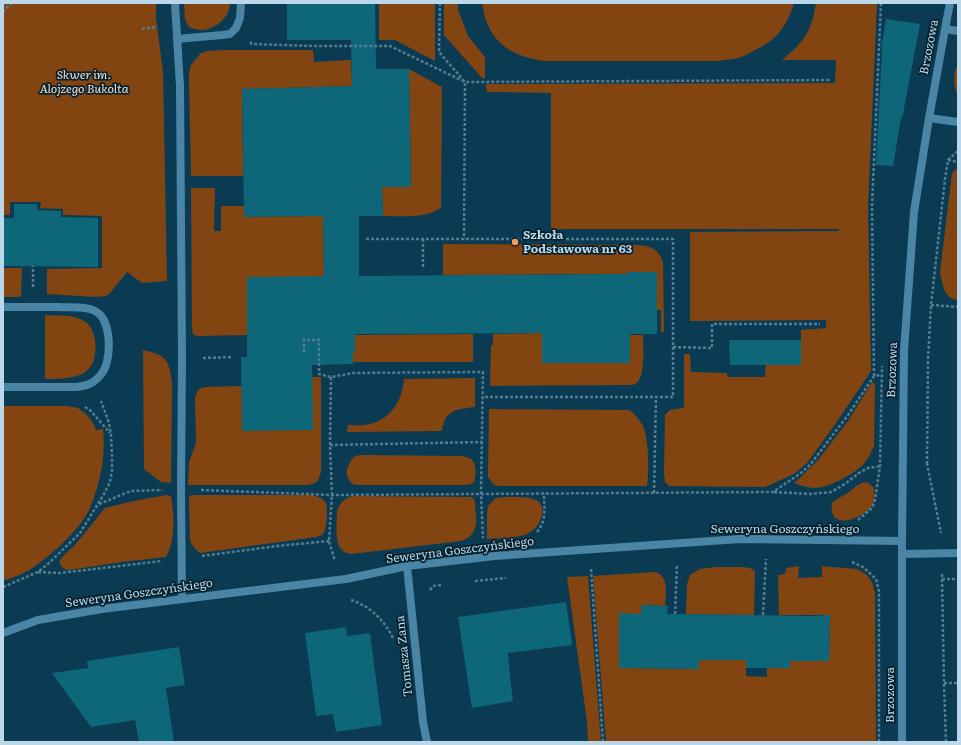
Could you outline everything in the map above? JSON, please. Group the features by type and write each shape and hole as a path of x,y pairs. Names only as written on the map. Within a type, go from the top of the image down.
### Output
{"street":[{"path":"175,3 180,86 182,599"},
{"path":"177,40 230,34 236,28 240,18 241,3"},
{"name":"Brzozowa","path":"902,742 904,351 914,212 944,29 950,3"},
{"path":"944,29 958,31"},
{"path":"929,118 958,122"},
{"path":"3,307 81,308 94,310 100,314 105,323 108,332 109,345 108,358 102,374 94,382 86,386 3,387"},
{"name":"Seweryna Goszczyńskiego","path":"3,633 38,620 102,608 346,579 406,566 495,556 740,539 902,540"},
{"path":"902,554 958,553"},
{"name":"Tomasza Zana","path":"406,566 427,742"}],"path":[{"path":"3,12 12,3"},
{"path":"440,3 439,52 464,82 464,239"},
{"path":"98,504 131,491 181,490 332,494 773,492 810,465 848,415 874,376 872,206 881,3"},
{"path":"236,28 252,44 390,46 464,82 830,80"},
{"path":"927,464 928,359 931,305 944,178 948,160 958,152"},
{"path":"948,160 958,162"},
{"path":"366,239 673,239 673,397 482,397"},
{"path":"424,239 424,268"},
{"path":"931,305 958,307"},
{"path":"673,348 712,348 712,324 820,324"},
{"path":"304,352 304,340 319,340 319,374 330,376 353,373 483,372 483,543"},
{"path":"182,358 232,357"},
{"path":"874,376 881,375"},
{"path":"3,587 38,572 80,533 110,482 112,471 111,435 109,423 94,382"},
{"path":"654,493 656,397"},
{"path":"330,445 482,442"},
{"path":"535,535 542,526 545,517 544,493"},
{"path":"38,572 60,573 329,540"},
{"path":"759,559 772,558"},
{"path":"763,615 766,559"},
{"path":"674,614 677,564 684,563"},
{"path":"584,570 597,568"},
{"path":"591,569 603,742"},
{"path":"474,581 513,577"},
{"path":"942,580 946,742"},
{"path":"428,593 433,586 443,584"},
{"path":"944,683 958,683"}],"green space":[{"name":"Skwer im. Alojzego Bukolta","path":"3,3 156,3 156,18 163,72 167,281 142,283 127,272 106,296 95,297 47,294 47,269 102,268 102,216 63,215 63,209 40,208 41,202 10,202 10,215 3,215"},
{"path":"184,3 230,3 228,13 217,25 202,30 189,27 185,20"},
{"path":"379,3 435,3 435,61 395,40 379,40"},
{"path":"444,3 458,3 458,10 468,36 485,57 485,78 482,78 444,35"},
{"path":"482,3 794,3 788,20 774,38 761,47 736,59 717,61 545,61 532,59 521,55 502,44 495,37 489,27"},
{"path":"816,3 877,3 868,207 871,371 807,463 794,474 765,487 669,486 665,482 664,473 665,415 670,410 683,408 684,406 684,354 690,354 691,372 727,373 727,377 765,377 766,365 801,365 801,330 826,328 826,320 690,321 690,232 838,231 839,229 551,229 551,93 487,92 486,84 835,83 836,60 782,60 806,35 812,21"},
{"path":"313,50 314,62 351,60 352,86 242,89 243,176 191,176 189,74 191,65 200,54 207,51"},
{"path":"958,63 958,96 954,80"},
{"path":"409,69 442,87 441,208 434,212 420,215 383,216 382,187 411,186"},
{"path":"958,167 958,301 949,297 944,290 940,273 952,173"},
{"path":"191,188 215,188 214,231 221,231 221,206 244,206 244,217 323,216 324,276 247,335 197,336 193,334"},
{"path":"443,244 647,246 660,255 663,263 664,332 661,332 661,310 657,310 656,272 627,272 627,274 443,275"},
{"path":"3,268 22,268 21,296 3,297"},
{"path":"45,315 78,318 87,323 90,327 95,338 95,356 91,366 84,373 68,378 45,379"},
{"path":"542,333 542,363 630,363 630,335 643,335 643,361 639,381 630,385 490,386 491,345 493,345 493,334"},
{"path":"473,334 473,362 353,362 353,352 355,352 355,335"},
{"path":"143,350 157,354 165,359 168,363 171,374 171,483 161,482 144,469"},
{"path":"321,377 321,472 316,482 308,485 188,485 189,462 196,443 195,398 199,389 205,387 242,386"},
{"path":"475,378 475,407 452,412 445,419 442,431 347,432 348,425 373,423 381,420 393,410 403,388 404,379"},
{"path":"872,382 875,385 874,446 865,463 859,469 827,486 812,488 794,483 818,460 848,421"},
{"path":"3,406 68,406 78,408 92,421 96,430 103,429 104,450 99,481 93,500 89,510 78,526 39,564 25,573 3,581"},
{"path":"489,409 629,410 640,421 645,432 648,456 647,486 494,485 488,477"},
{"path":"361,455 461,456 470,458 473,461 476,470 475,479 471,484 466,485 357,485 350,482 348,479 347,470 353,458"},
{"path":"867,482 874,488 874,502 869,509 856,518 841,520 835,518 832,512 832,503 858,485"},
{"path":"166,495 171,496 173,511 173,535 166,557 69,570 66,570 61,566 59,562 63,556 75,545 105,508"},
{"path":"191,495 314,495 325,501 327,506 324,533 316,537 200,553 190,540 189,498"},
{"path":"352,496 471,497 474,499 475,503 476,526 471,535 461,541 351,554 344,552 339,547 336,526 338,508 347,498"},
{"path":"525,497 536,500 542,507 542,517 537,526 525,535 487,539 488,506 496,498"},
{"path":"799,566 798,578 822,577 822,566 857,569 867,575 872,582 875,593 876,742 606,742 593,576 656,572 660,574 665,582 665,606 641,605 641,614 619,614 619,668 698,669 699,660 746,660 746,676 767,677 767,668 789,668 789,661 829,661 830,615 779,615 778,575 785,574 786,568"},
{"path":"715,567 742,567 750,568 755,571 754,615 686,614 687,584 690,575 700,569"},
{"path":"588,576 601,742 588,742 587,722 567,577"}],"building":[{"path":"287,3 375,3 376,69 409,69 411,187 382,187 383,216 359,216 359,276 627,274 627,272 657,272 657,334 630,334 630,363 542,363 542,333 355,334 353,364 312,365 313,430 242,431 241,357 247,357 247,277 324,276 323,216 244,217 242,89 352,86 351,40 287,40"},
{"path":"886,19 920,24 893,166 876,165 881,49"},
{"path":"14,204 37,204 37,210 61,211 61,217 98,218 98,267 3,266 3,218 14,218"},
{"path":"729,340 801,340 801,365 730,365"},
{"path":"566,602 572,645 508,653 513,701 472,708 458,617"},
{"path":"641,605 668,606 667,614 830,615 829,661 790,661 790,668 746,668 746,660 699,660 699,669 619,668 619,613 641,614"},
{"path":"346,627 347,636 370,633 382,725 336,732 333,714 316,716 305,633"},
{"path":"179,647 185,685 166,688 174,742 139,742 135,720 91,727 52,673 88,668 87,661"}],"place":[{"name":"Szkoła Podstawowa nr 63","path":"515,242"}]}
